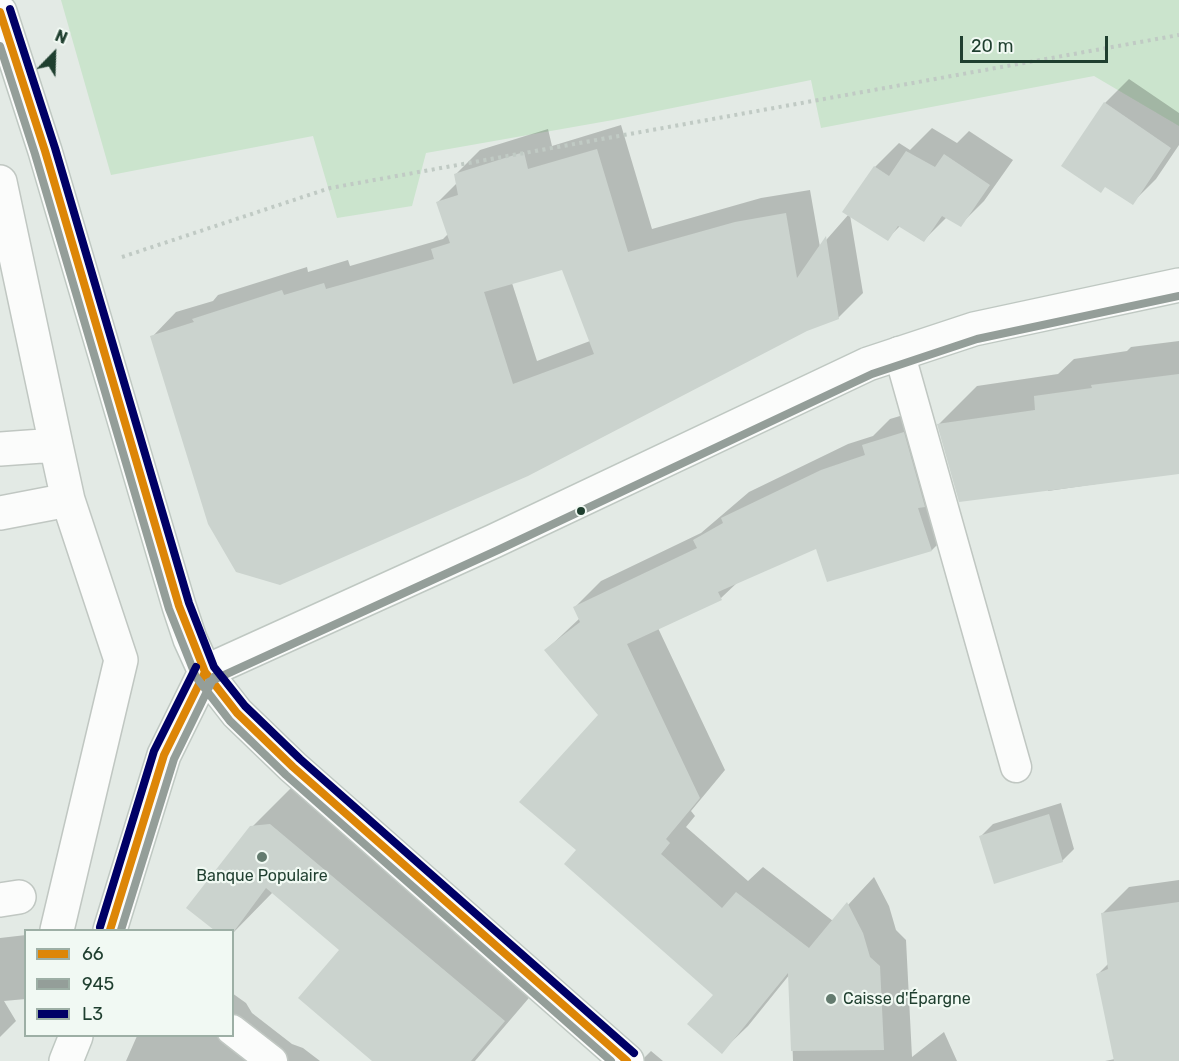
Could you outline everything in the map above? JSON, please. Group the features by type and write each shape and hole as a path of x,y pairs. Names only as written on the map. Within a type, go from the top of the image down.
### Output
{"street":[{"path":"0,12 9,67 81,271 179,606 193,647 206,672 237,713 293,766 627,1061"},
{"path":"0,182 68,500 121,660 57,929"},
{"path":"110,929 164,755 206,672 494,541 832,380 898,352 974,329 1179,285"},
{"path":"0,449 56,446"},
{"path":"0,513 68,500"},
{"path":"66,1061 75,1037"}],"lane":[{"path":"898,352 1016,766"},
{"path":"234,1032 272,1061"}],"path":[{"path":"81,271 330,188 1179,35"}],"green space":[{"path":"61,0 1179,0 1179,126 1094,76 821,128 811,80 613,120 426,153 412,206 337,218 313,136 111,175"}],"building":[{"path":"1104,102 1171,148 1133,205 1105,187 1101,193 1061,166"},
{"path":"597,149 628,252 735,222 786,213 797,278 826,236 839,319 807,331 528,476 280,585 236,572 208,524 150,336 194,322 192,319 282,290 284,295 324,283 326,289 434,259 431,249 450,243 436,202 458,195 454,174 524,152 528,169","holes":["562,270 594,354 513,384 484,292"]},
{"path":"906,151 935,167 944,154 990,185 961,227 942,216 924,242 898,226 888,241 842,212 874,166 889,176"},
{"path":"1179,374 1179,474 959,502 937,424 1035,410 1034,396 1092,388 1091,385"},
{"path":"904,432 925,507 918,508 932,551 827,582 816,549 718,592 722,600 627,644 700,798 666,839 670,843 661,854 722,908 736,892 809,948 847,902 863,933 870,957 880,966 884,1050 791,1051 788,973 722,1054 687,1024 713,995 564,864 576,850 519,802 598,715 544,650 580,622 573,607 697,548 693,540 723,523 721,518 821,470 865,455 862,445"},
{"path":"1049,814 1063,862 994,884 979,836"},
{"path":"270,824 505,1021 471,1061 372,1061 298,998 339,950 266,888 234,931 234,929 213,929 186,908 250,826"},
{"path":"1179,902 1179,1061 1114,1061 1096,974 1108,969 1101,913"}],"transit line":[{"name":"L3","path":"10,9 55,148 189,603 214,667 245,706 300,759 634,1053"},
{"name":"66","path":"0,12 45,151 179,606 205,672 237,713 293,767 627,1061"},
{"name":"945","path":"0,46 35,154 169,609 196,677 230,721 286,775 611,1061"},
{"name":"945","path":"209,682 498,550 872,374 977,339 1179,296"},
{"name":"L3","path":"100,927 154,751 196,667"},
{"name":"66","path":"110,929 164,755 205,672"},
{"name":"945","path":"121,929 174,759 214,677"}],"place":[{"name":"Banque Populaire","path":"262,857"},
{"name":"Caisse d'Épargne","path":"831,999"}]}
